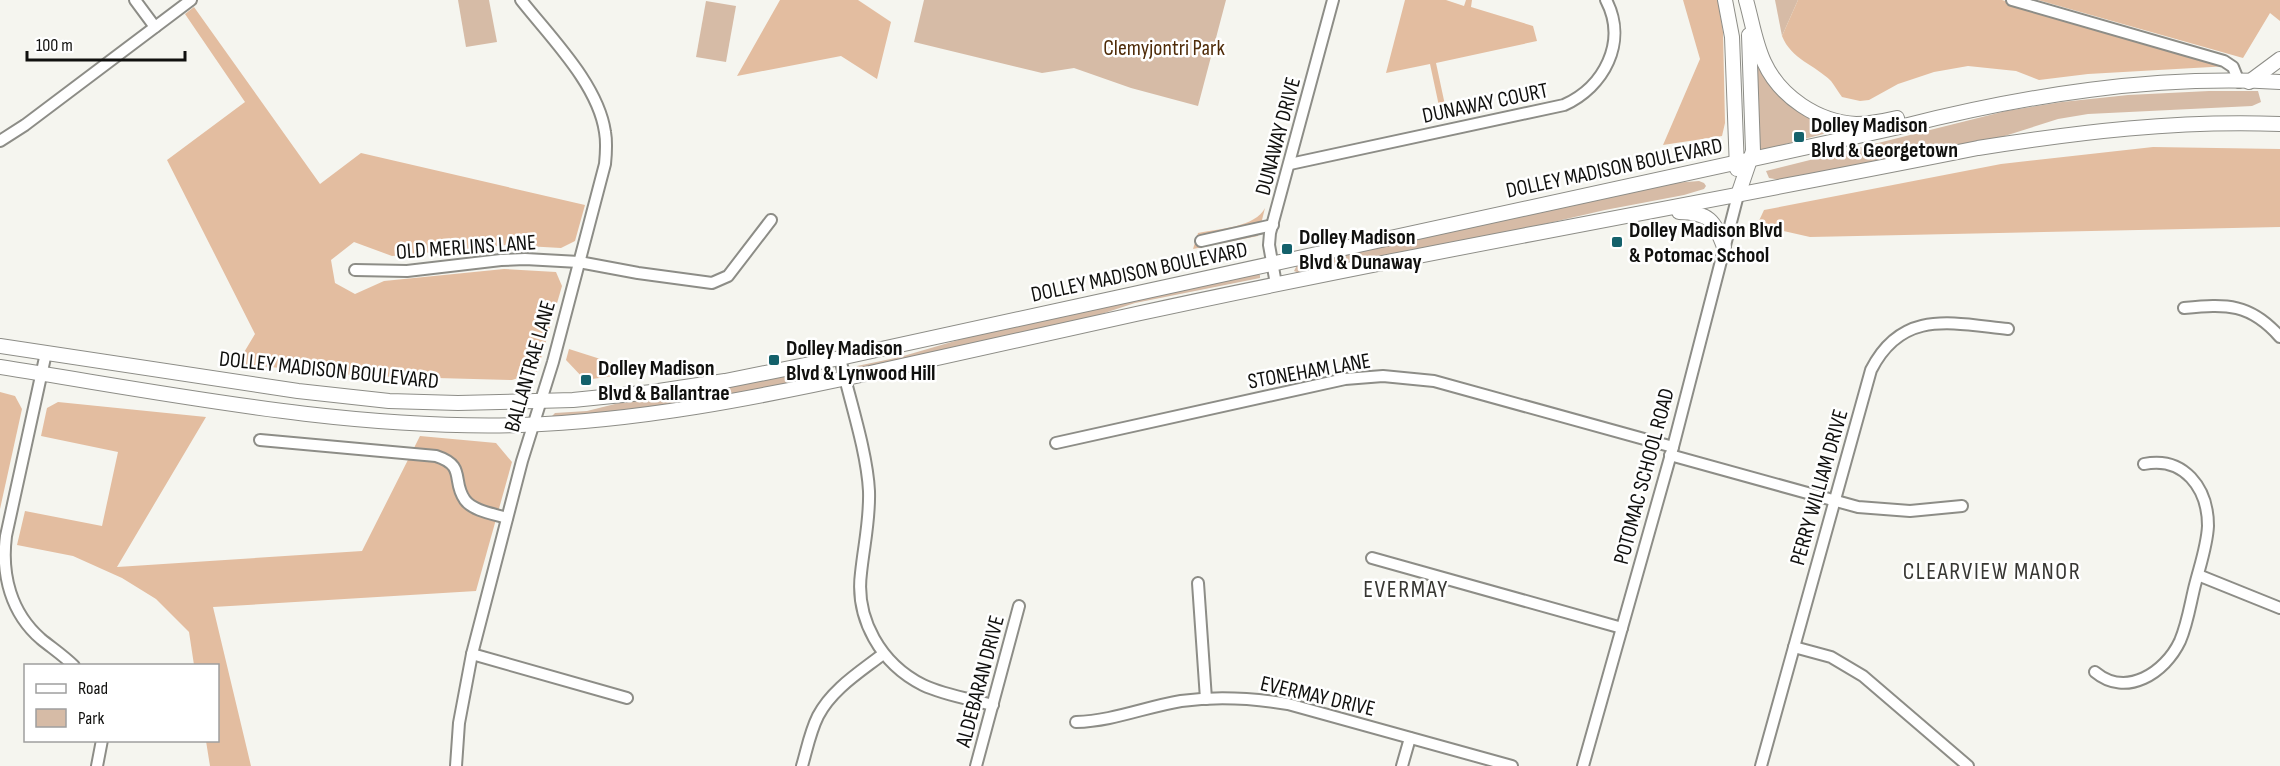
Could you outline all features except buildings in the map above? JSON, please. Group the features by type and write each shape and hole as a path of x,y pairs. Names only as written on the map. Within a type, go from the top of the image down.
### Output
{"main road":[{"path":"1725,0 1732,37 1738,195"},
{"path":"1738,195 1752,159 1753,133 1746,0"},
{"path":"1746,0 1758,46 1769,70 1793,98 1815,113 1837,121 1863,124 1971,109"},
{"path":"2244,82 2280,59"},
{"name":"DOLLEY MADISON BOULEVARD","path":"0,346 248,385 371,399 446,403 540,402 594,399 672,390 840,358 2017,100 2104,88 2180,83 2280,82"},
{"name":"DOLLEY MADISON BOULEVARD","path":"0,367 270,409 350,418 450,425 533,424 622,418 738,400 1276,284 1978,148 2067,134 2172,124 2280,123"},
{"path":"1653,212 1695,213 1704,216 1716,226 1724,247"}],"street":[{"path":"135,0 155,27"},
{"path":"0,141 25,125 191,0"},
{"name":"BALLANTRAE LANE","path":"456,766 464,687 472,654 507,518 605,164 605,131 595,101 578,73 521,0"},
{"name":"DUNAWAY DRIVE","path":"1276,284 1269,242 1333,0"},
{"name":"DUNAWAY COURT","path":"1290,164 1564,105 1576,99 1597,82 1610,59 1615,30 1606,0"},
{"path":"2012,0 2224,61 2233,67 2244,82"},
{"name":"POTOMAC SCHOOL ROAD","path":"1583,766 1671,451 1738,195"},
{"name":"OLD MERLINS LANE","path":"355,270 406,271 501,260 579,262 712,283 728,276 771,220"},
{"path":"1201,241 1273,225"},
{"path":"2184,308 2232,306 2246,310 2269,324 2280,337"},
{"name":"PERRY WILLIAM DRIVE","path":"1761,766 1871,370 1887,345 1910,329 1936,322 2008,329"},
{"path":"46,353 2,546 6,580 18,612 39,637 72,664"},
{"path":"840,358 869,487 868,534 861,572 862,608 874,639 883,654 896,667 924,686 993,705"},
{"name":"STONEHAM LANE","path":"1056,443 1345,379 1383,376 1434,381 1858,507 1893,511 1936,510 1962,506"},
{"path":"260,440 436,456 446,459 458,471 461,491 470,505 507,518"},
{"path":"2095,672 2109,681 2120,684 2132,683 2155,673 2165,664 2181,639 2207,538 2208,524 2201,494 2193,480 2178,466 2157,461 2144,464"},
{"path":"1372,558 1622,628"},
{"path":"2198,575 2280,608"},
{"path":"1198,583 1206,699"},
{"name":"ALDEBARAN DRIVE","path":"976,766 1019,606"},
{"path":"1794,647 1830,657 1863,676 1968,766"},
{"path":"472,654 627,698"},
{"path":"802,766 812,731 829,700 841,687 883,654"},
{"name":"EVERMAY DRIVE","path":"1076,722 1113,719 1161,706 1206,699 1261,700 1288,704 1512,766"},
{"path":"1402,766 1410,738"},
{"path":"97,766 102,742"}],"green space":[{"path":"458,0 489,0 497,42 466,47"},
{"name":"Clemyjontri Park","path":"924,0 1226,0 1198,106 1131,88 1074,68 1042,73 914,42"},
{"path":"1775,0 1798,0 1782,36"},
{"path":"706,1 736,6 726,62 696,57"},
{"path":"1754,45 1761,67 1820,121 1842,129 1756,152"},
{"path":"2258,91 2261,102 2252,106 2088,114 2058,119 1992,140 1785,181 1769,178 1766,171 2006,111 2128,95"},
{"path":"1699,181 1706,186 1704,189 1684,195 1605,210 1467,242 1299,273 1294,271 1297,265 1673,183"},
{"path":"1257,274 1260,278 1135,303 1080,321 858,371 856,369 857,366 900,357 979,334"},
{"path":"794,374 819,374 821,377 697,403 554,418 552,416 555,413 587,411 619,403"}],"shaded area":[{"path":"780,0 858,0 891,22 877,79 841,56 737,76"},
{"path":"1405,0 1446,0 1464,6 1466,0 1472,0 1471,7 1533,26 1537,41 1436,63 1448,119 1442,120 1430,64 1386,73"},
{"path":"1683,0 1718,0 1723,32 1725,123 1722,136 1663,145 1700,59"},
{"path":"1798,0 2002,0 2229,66 2088,74 2039,80 2016,71 1968,66 1934,72 1898,84 1869,100 1860,101 1842,97 1825,75 1797,56 1786,44 1782,36"},
{"path":"2038,0 2280,0 2280,21 2270,13 2243,58"},
{"path":"194,7 320,184 361,153 585,205 575,241 561,248 506,245 392,256 354,242 331,260 335,283 355,294 384,281 504,269 556,272 562,286 537,372 512,380 364,376 237,364 255,334 167,160 245,102 185,14"},
{"path":"2153,147 2280,149 2280,227 1810,237 1757,225 1764,210 2001,164"},
{"path":"1265,208 1258,236 1193,249 1198,233 1245,223 1254,219"},
{"path":"569,349 641,372 585,380 566,360"},
{"path":"0,392 15,396 22,409 0,509"},
{"path":"58,402 206,417 117,567 362,551 420,436 496,443 512,462 476,591 213,607 251,766 210,766 206,742 219,742 219,664 194,664 189,632 156,599 122,578 73,556 17,545 25,511 102,526 118,452 41,436 47,408"}],"place":[{"name":"Dolley Madison Blvd & Georgetown","path":"1799,137"},
{"name":"Dolley Madison Blvd & Potomac School","path":"1617,242"},
{"name":"Dolley Madison Blvd & Dunaway","path":"1287,249"},
{"name":"Dolley Madison Blvd & Lynwood Hill","path":"774,360"},
{"name":"Dolley Madison Blvd & Ballantrae","path":"586,380"}],"district":[{"name":"CLEARVIEW MANOR","path":"1992,571"},
{"name":"EVERMAY","path":"1406,589"}]}
